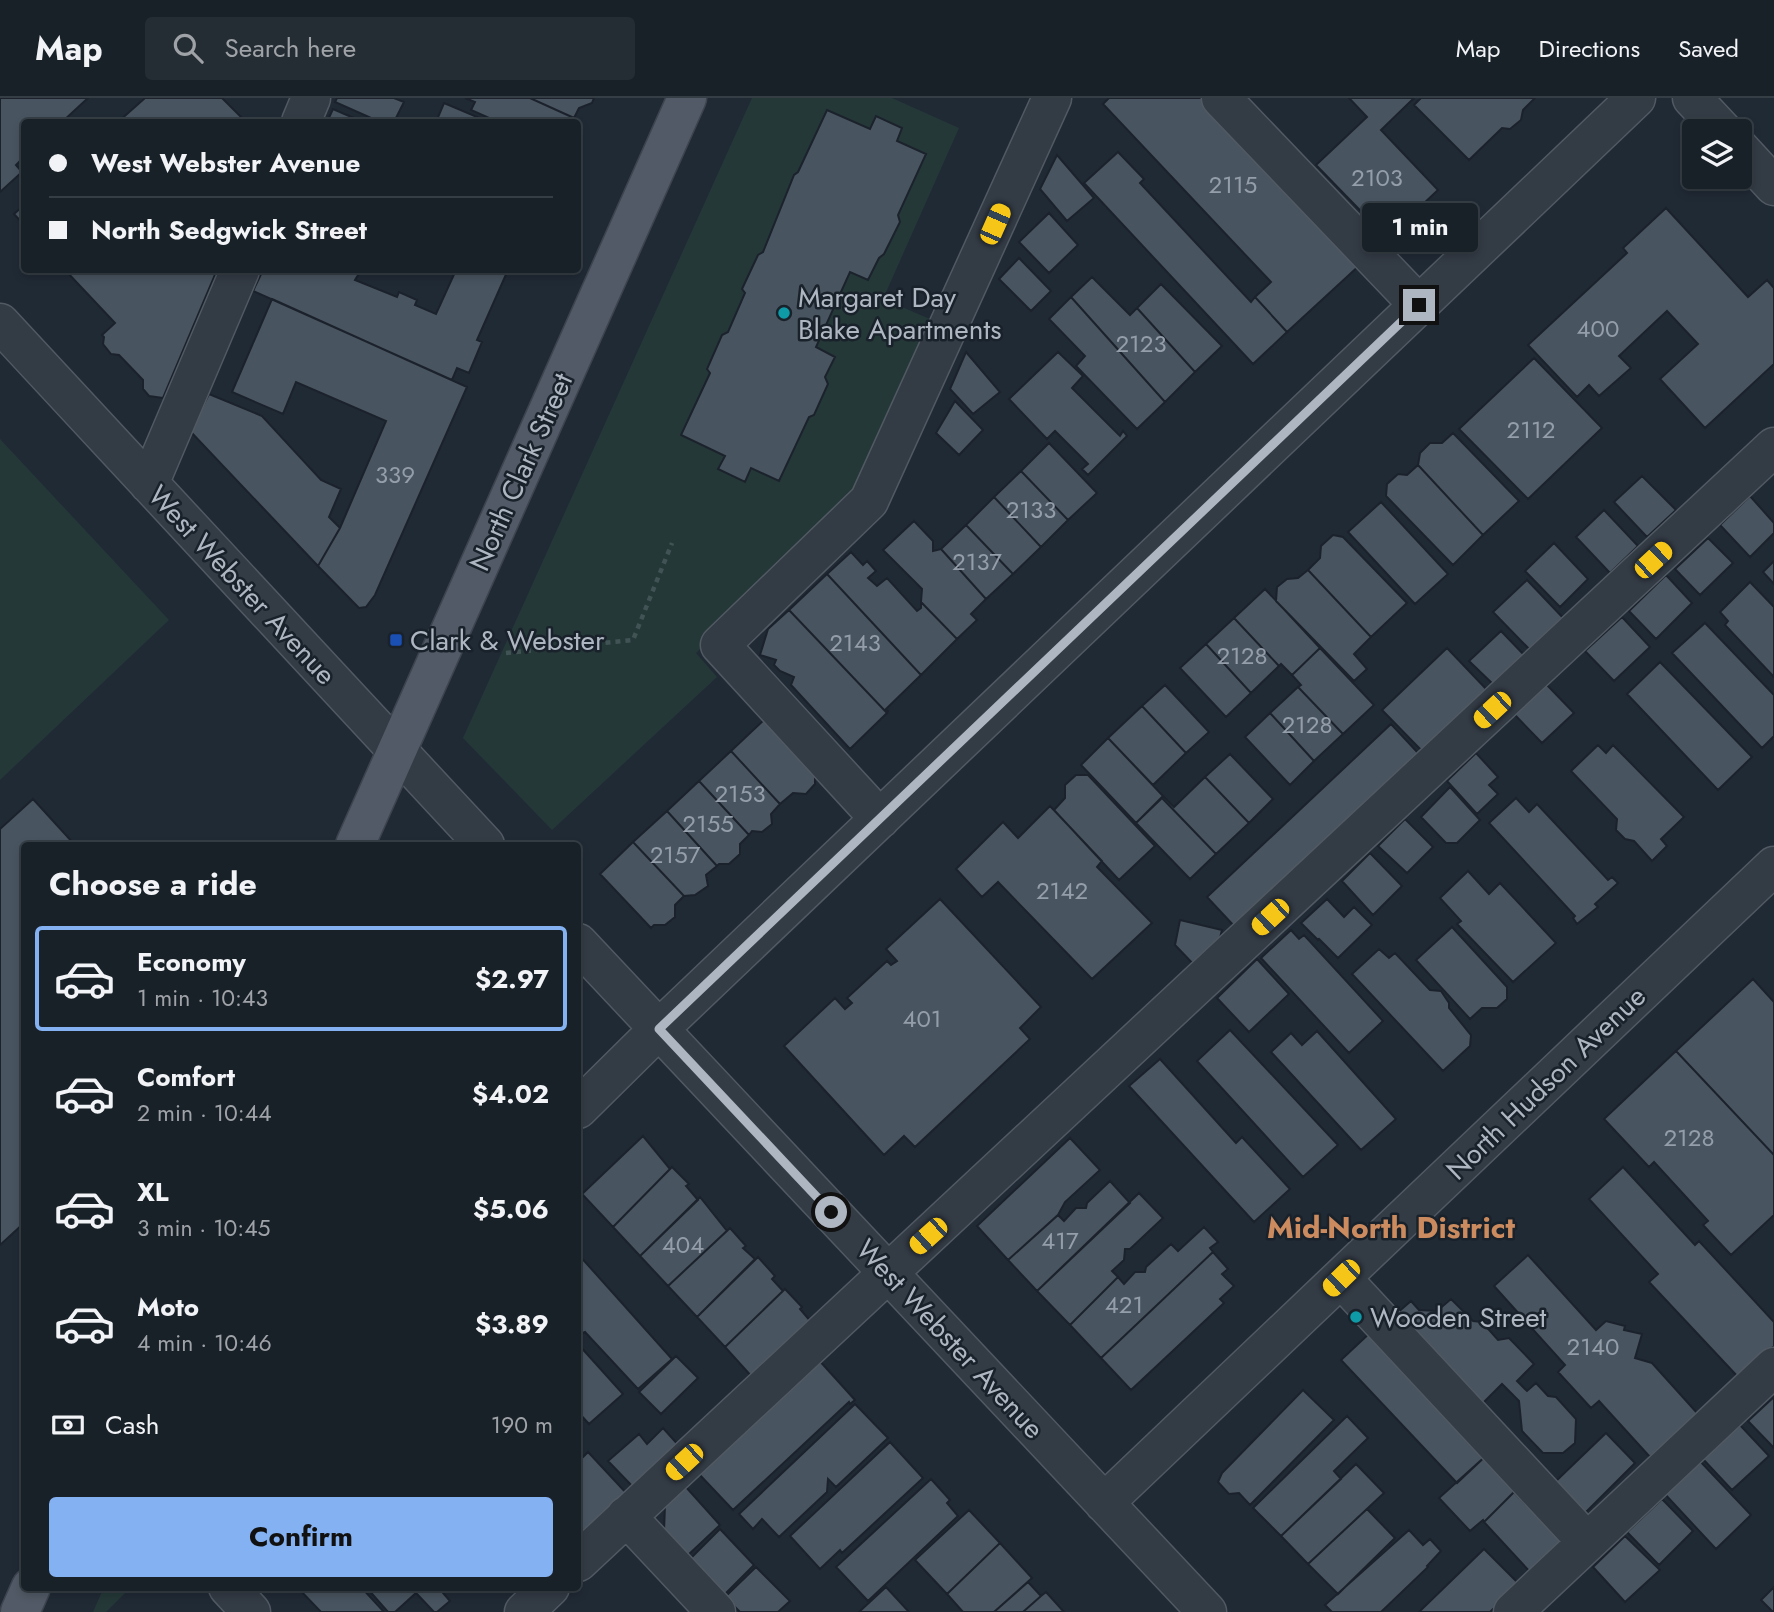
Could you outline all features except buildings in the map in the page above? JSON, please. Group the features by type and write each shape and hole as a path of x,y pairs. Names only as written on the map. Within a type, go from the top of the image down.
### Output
{"main road":[{"name":"North Clark Street","path":"356,842 687,98"},
{"path":"20,1612 29,1591"}],"street":[{"path":"302,119 312,98"},
{"path":"880,819 720,645 869,500 1052,98"},
{"path":"1221,98 1419,305"},
{"path":"581,1106 1636,98"},
{"path":"1692,98 1712,119"},
{"path":"1752,162 1774,186"},
{"path":"149,484 239,273"},
{"name":"West Webster Avenue","path":"0,323 482,842"},
{"path":"581,1559 1774,447"},
{"name":"North Hudson Avenue","path":"1104,1503 1774,866"},
{"name":"West Webster Avenue","path":"581,946 1207,1612"},
{"path":"1341,1278 1587,1542"},
{"path":"1513,1612 1774,1367"},
{"path":"626,1517 716,1612"},
{"path":"232,1591 251,1612"},
{"path":"524,1612 546,1591"}],"path":[{"path":"506,653 633,640 672,542"}],"shaded area":[{"path":"752,98 892,98 959,128 883,299 937,322 859,496 696,653 717,677 552,830 463,738","holes":["870,129 925,155 898,215 900,222 884,254 879,258 868,280 850,272 816,347 835,357 825,377 828,384 779,480 751,468 745,481 719,469 725,456 681,435 710,373 707,368 722,335 728,332 794,175"]},
{"path":"0,439 169,620 0,780"},
{"path":"102,1591 127,1591 106,1612 93,1612"}],"place":[{"name":"Margaret Day Blake Apartments","path":"784,313"},
{"name":"Clark & Webster","path":"396,640"},
{"name":"Wooden Street","path":"1356,1317"}],"district":[{"name":"Mid-North District","path":"1391,1227"}],"route":[{"path":"831,1212 659,1029 1419,305"}]}
